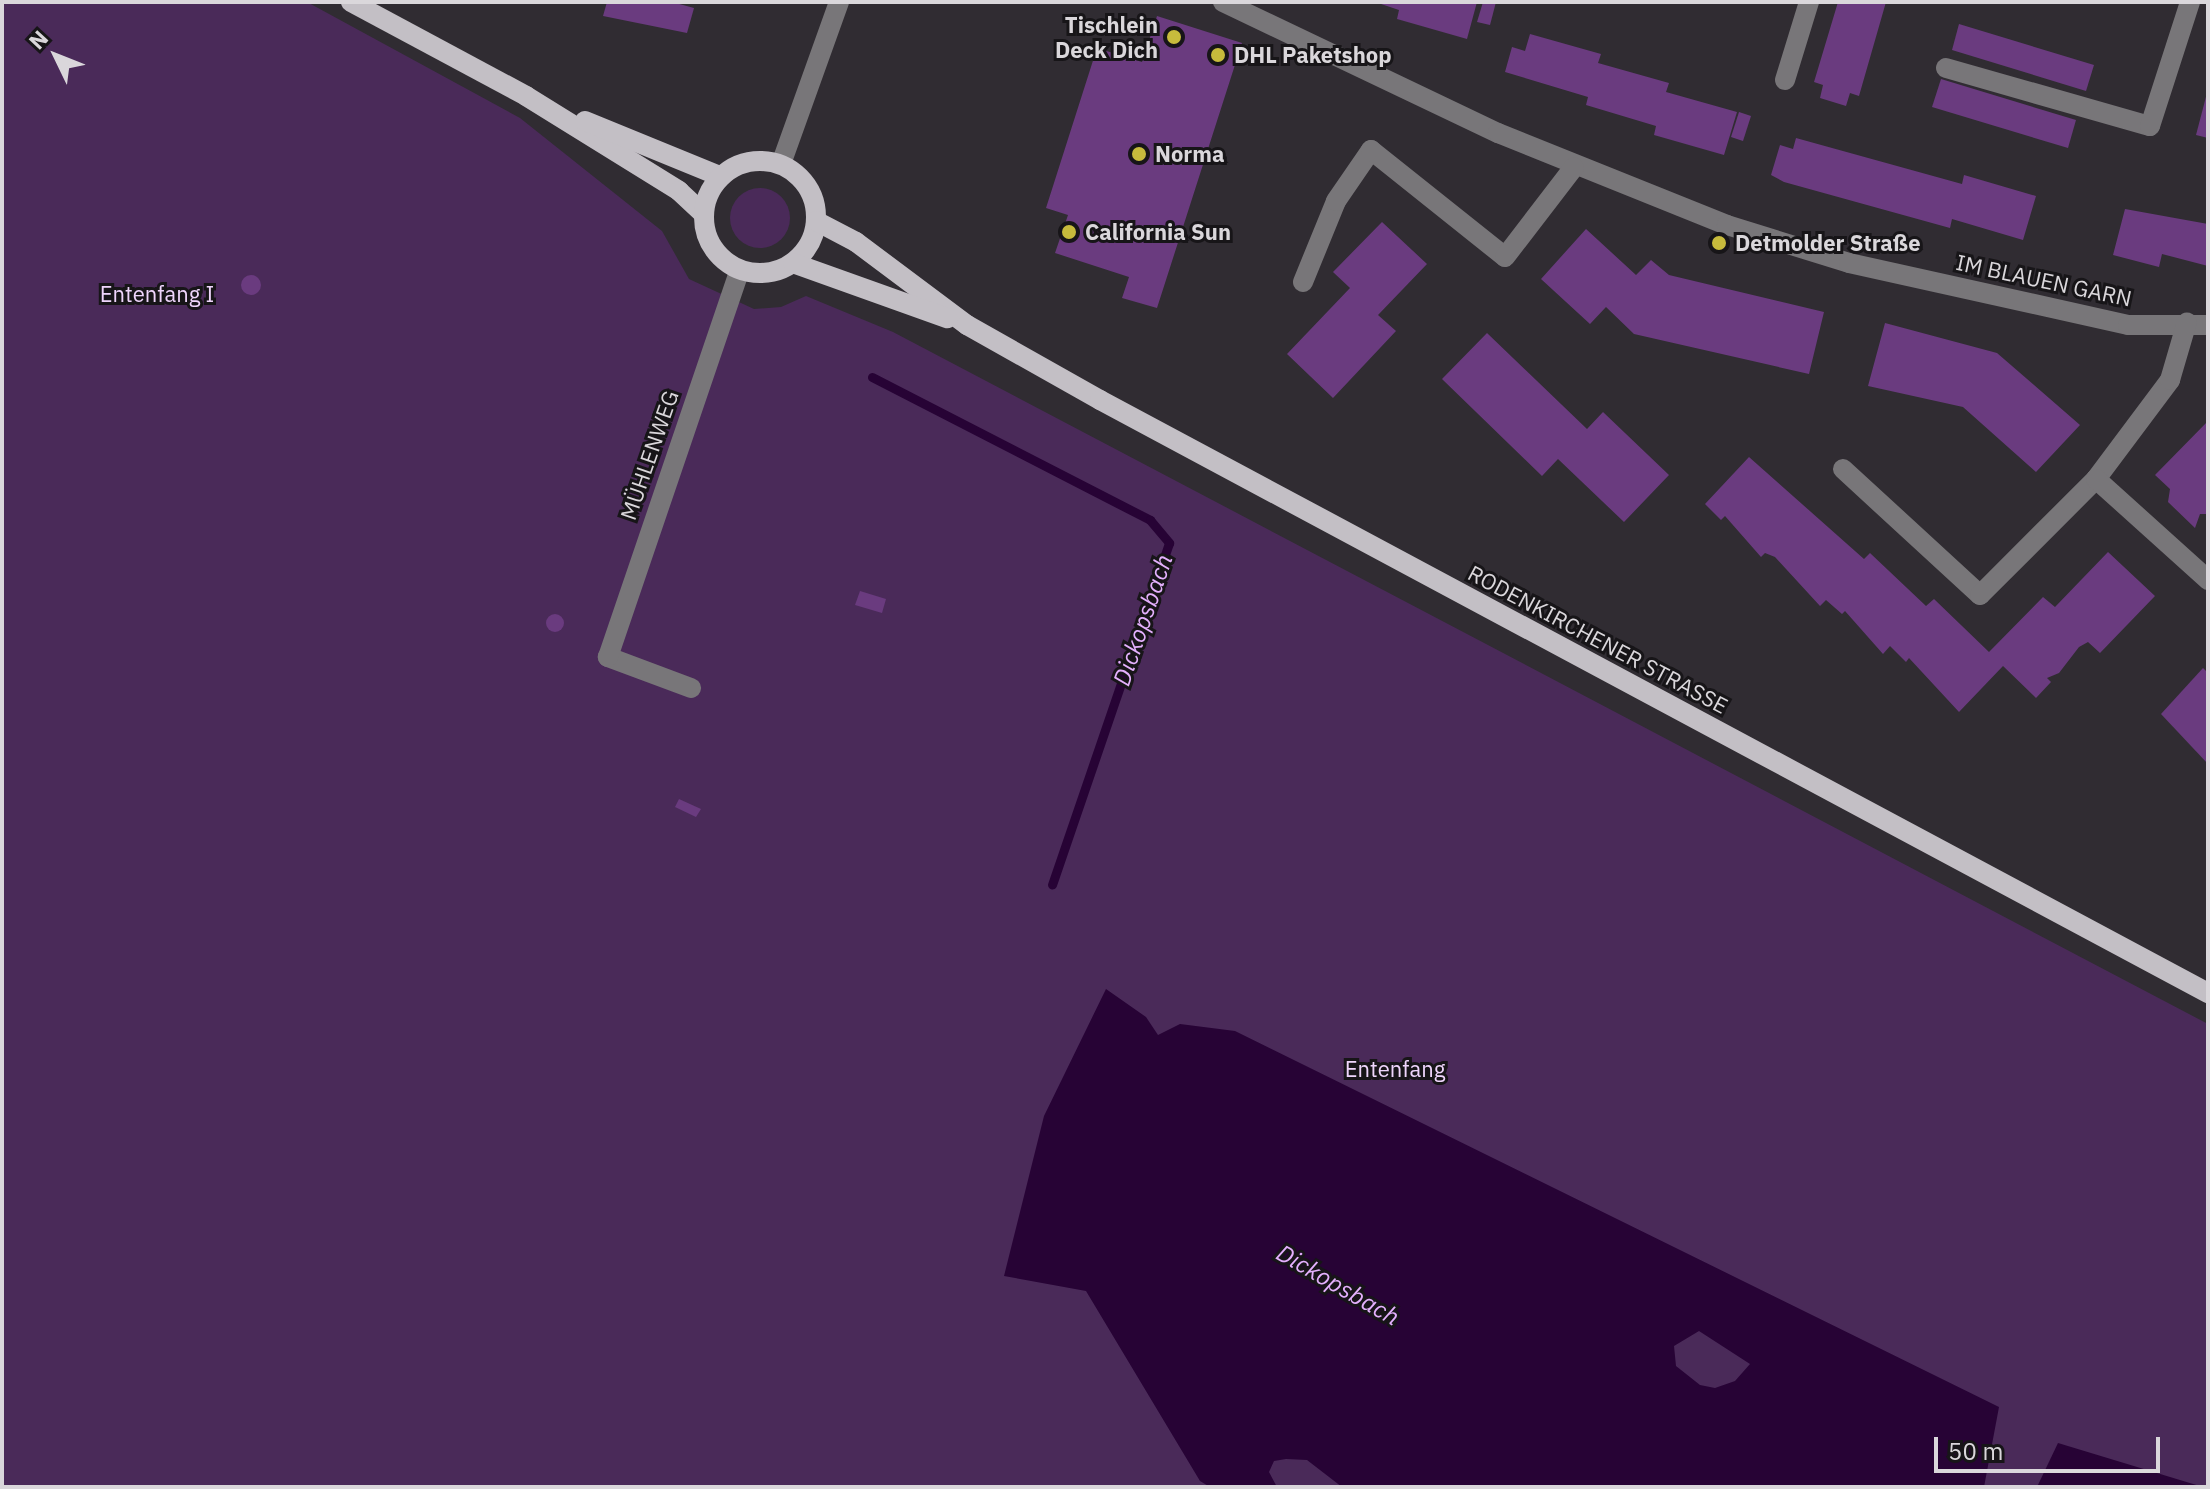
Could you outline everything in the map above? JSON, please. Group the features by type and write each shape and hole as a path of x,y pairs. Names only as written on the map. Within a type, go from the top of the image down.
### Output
{"main road":[{"path":"351,2 526,96 679,191 703,213"},
{"path":"526,96 720,176"},
{"path":"756,160 781,164 806,183 816,221 806,251 793,263 769,273 740,270 721,260 706,235 703,213 720,176 756,160"},
{"name":"RODENKIRCHENER STRASSE","path":"816,221 856,242 967,325 2208,993"},
{"name":"RODENKIRCHENER STRASSE","path":"793,263 967,325"}],"street":[{"path":"781,164 839,2"},
{"name":"IM BLAUEN GARN","path":"1223,2 1574,167 1727,225 1849,263 2128,325 2187,322 2208,325"},
{"path":"1785,80 1809,2"},
{"path":"1946,68 2150,126 2190,2"},
{"path":"1303,282 1336,201 1371,150 1505,257 1574,167"},
{"name":"MÜHLENWEG","path":"691,688 608,657 740,270"},
{"path":"1843,469 1980,595 2096,479 2170,380 2187,322"},
{"path":"2096,479 2208,580"}],"green space":[{"name":"Entenfang","path":"2,2 307,2 520,118 662,231 689,279 754,309 781,307 806,296 893,332 2208,1024 2208,1487 2,1487"},
{"path":"760,188 771,190 781,197 788,207 788,229 781,239 771,246 760,248 749,246 739,239 732,229 730,218 732,207 739,197 749,190"}],"water":[{"path":"1106,989 1146,1017 1158,1035 1180,1024 1235,1031 1999,1407 1984,1487 1342,1487 1307,1460 1286,1459 1274,1461 1269,1472 1277,1487 1210,1487 1200,1481 1086,1291 1004,1276 1044,1116","holes":["1699,1331 1750,1364 1735,1381 1715,1388 1700,1385 1676,1366 1674,1346"]},
{"path":"2058,1443 2203,1487 2037,1487"}],"building":[{"path":"607,2 672,2 694,8 687,33 603,16"},
{"path":"1375,2 1477,2 1467,39 1397,19 1399,10"},
{"path":"1483,2 1496,2 1490,25 1477,22"},
{"path":"1838,2 1886,2 1859,96 1850,93 1846,106 1820,98 1823,85 1814,82"},
{"path":"1157,16 1242,43 1157,308 1122,298 1129,277 1055,253 1068,215 1046,208 1097,48 1142,62"},
{"path":"1959,24 2094,65 2086,91 1952,50"},
{"path":"1530,34 1601,54 1598,63 1669,83 1666,92 1737,112 1724,155 1654,135 1656,126 1586,105 1588,97 1505,72 1512,47 1525,51"},
{"path":"1941,79 2076,120 2068,148 1932,107"},
{"path":"2208,93 2208,138 2196,135"},
{"path":"1739,112 1751,116 1743,141 1731,137"},
{"path":"1796,138 1962,184 1964,175 2036,196 2023,240 1952,219 1950,228 1784,182 1771,175 1780,145 1793,149"},
{"path":"2125,209 2208,224 2208,266 2162,254 2159,267 2113,255"},
{"path":"1382,222 1427,264 1378,315 1396,331 1333,398 1287,354 1350,288 1333,272"},
{"path":"1586,229 1636,275 1651,260 1669,275 1824,312 1809,374 1634,334 1606,307 1590,324 1541,279"},
{"path":"251,275 258,278 261,285 258,292 251,295 244,292 241,285 244,278"},
{"path":"1885,323 1997,353 2080,425 2036,472 1963,407 1868,386"},
{"path":"1487,333 1587,429 1603,412 1669,475 1624,522 1558,459 1542,476 1442,379"},
{"path":"2208,421 2208,514 2200,514 2195,528 2168,502 2170,489 2155,475"},
{"path":"1749,457 1864,559 1870,553 1926,606 1934,599 1989,652 2043,597 2055,607 2108,552 2155,596 2100,653 2088,642 2079,647 2059,673 2047,678 2051,682 2036,698 2003,666 1959,712 1909,658 1906,662 1890,646 1883,654 1845,611 1842,614 1826,600 1820,606 1775,557 1765,553 1761,557 1725,516 1721,520 1705,504"},
{"path":"860,591 886,599 882,613 855,605"},
{"path":"555,614 564,623 555,632 546,623"},
{"path":"2203,668 2208,673 2208,764 2161,714"},
{"path":"679,799 701,809 696,817 675,807"}],"waterway":[{"name":"Dickopsbach","path":"872,377 1150,520 1169,543 1052,885"}],"place":[{"name":"Tischlein Deck Dich","path":"1174,37"},
{"name":"DHL Paketshop","path":"1218,55"},
{"name":"Norma","path":"1139,154"},
{"name":"California Sun","path":"1069,232"},
{"name":"Detmolder Straße","path":"1719,243"}],"park label":[{"name":"Entenfang I","path":"157,294"}]}
